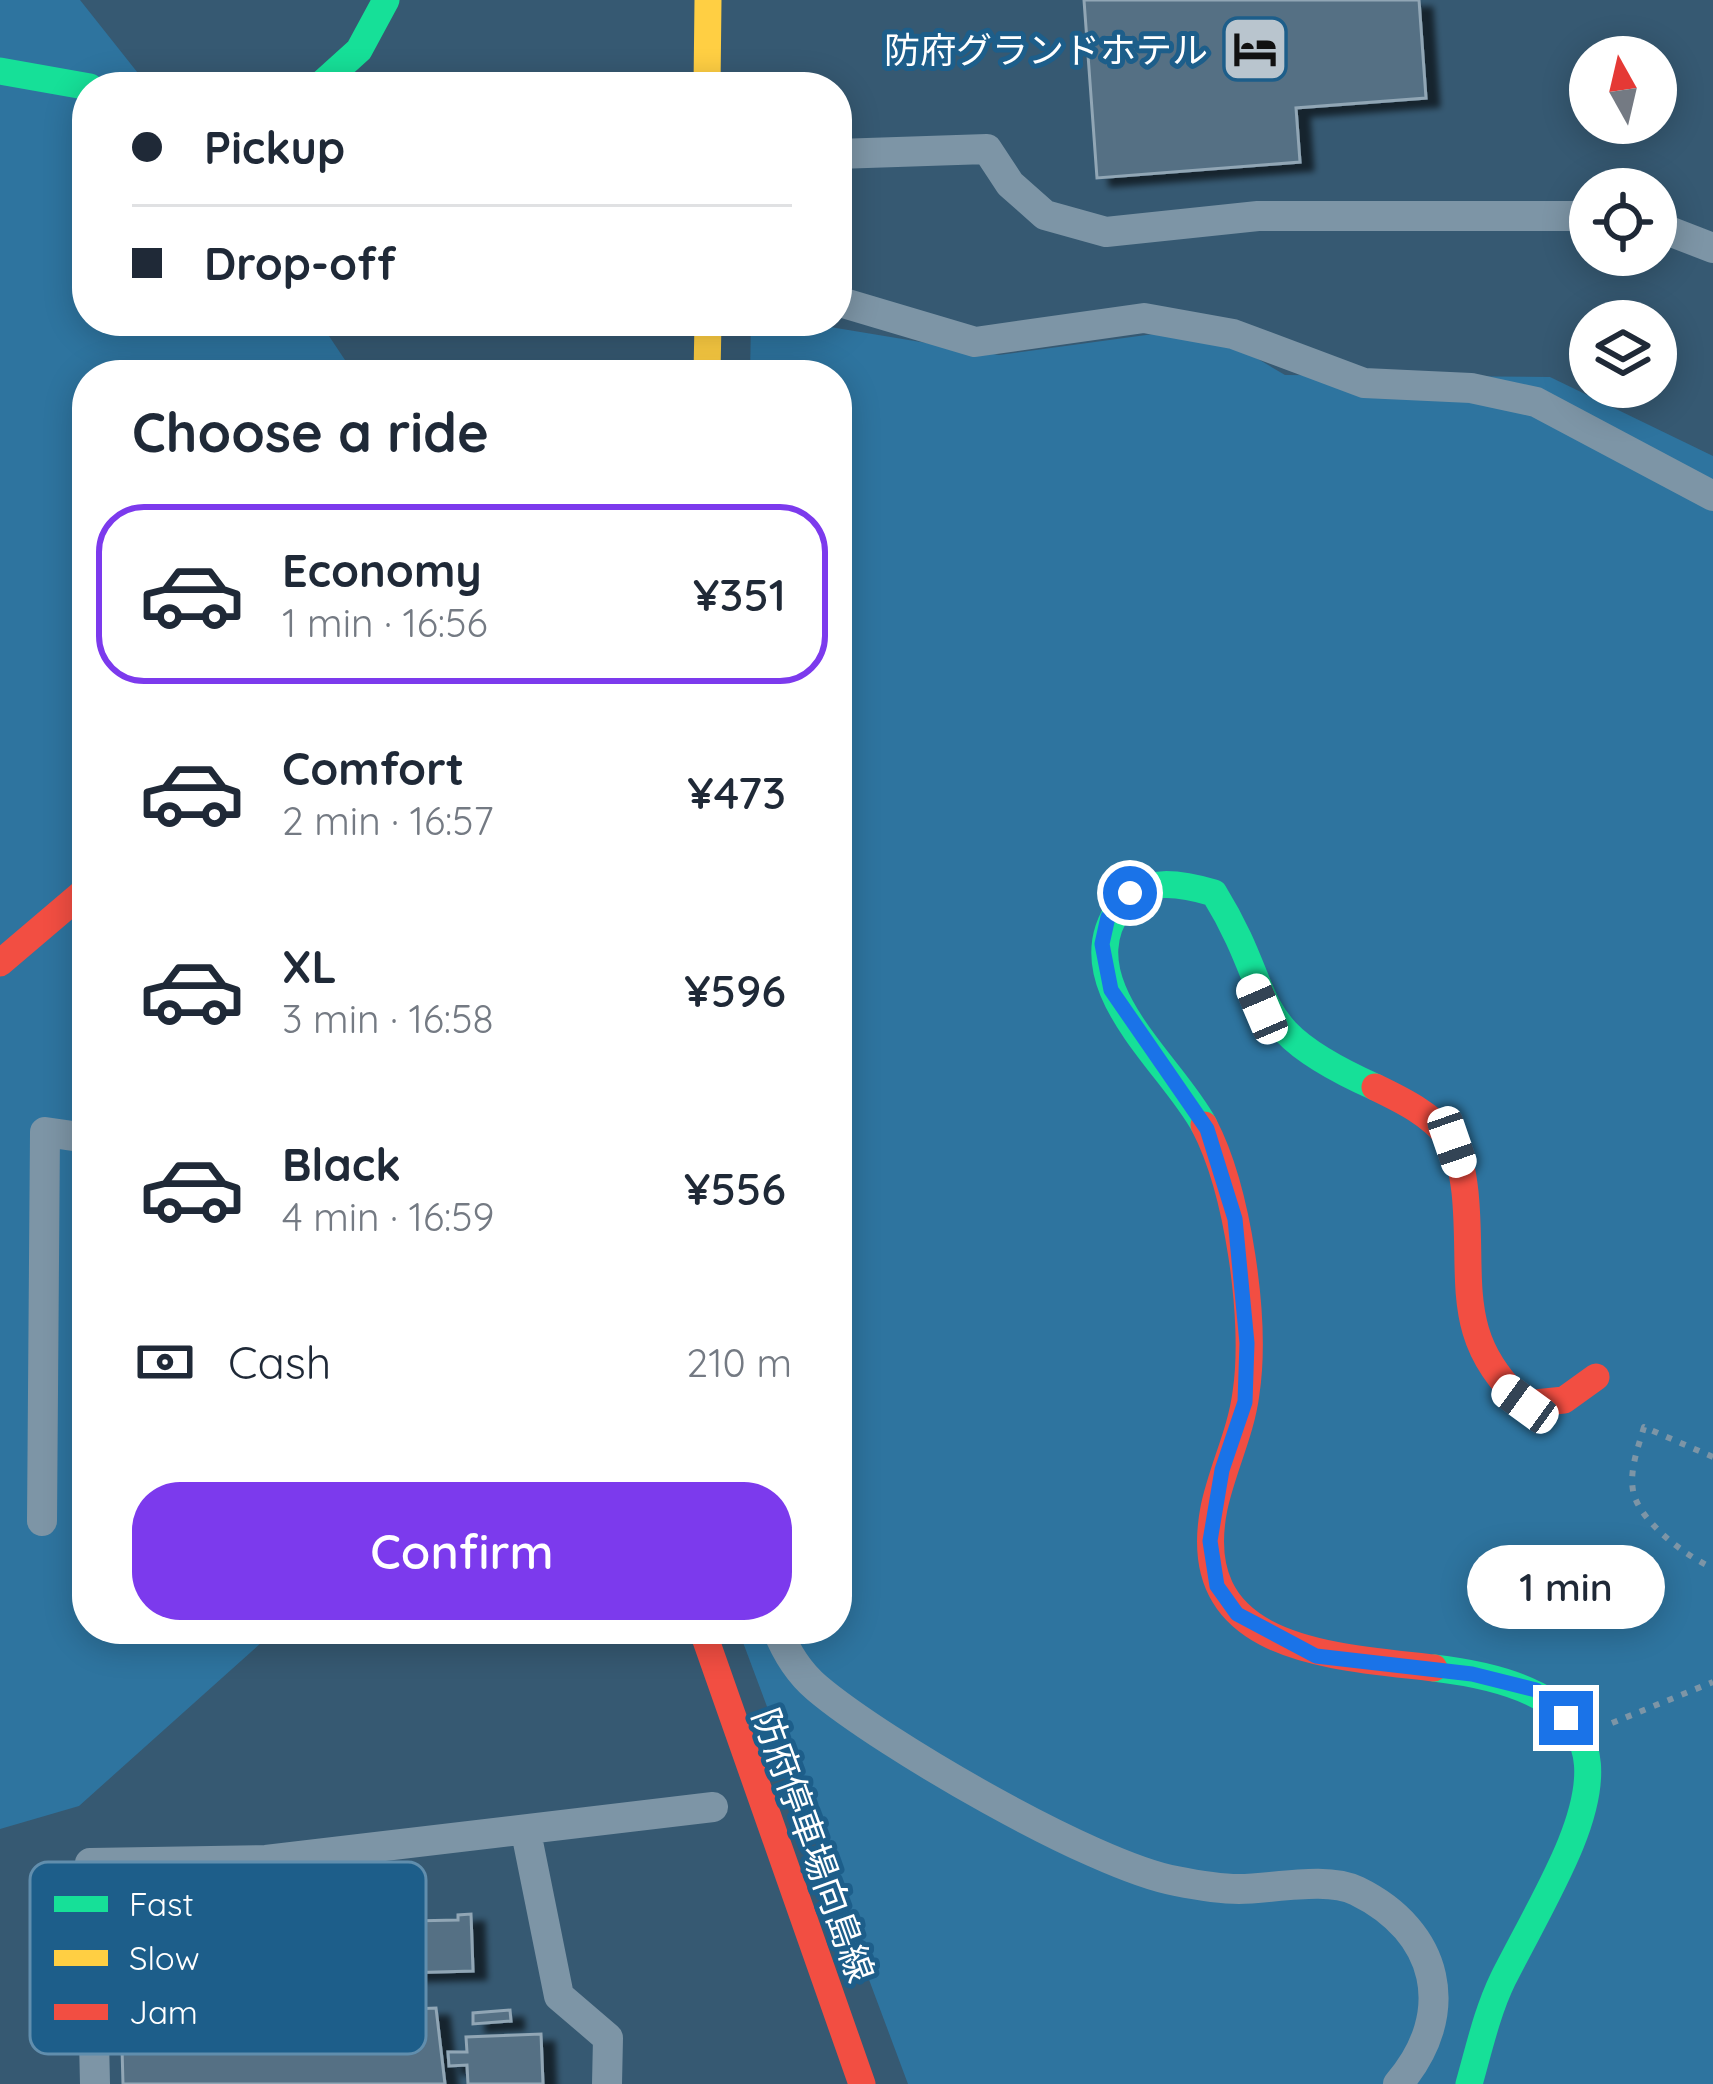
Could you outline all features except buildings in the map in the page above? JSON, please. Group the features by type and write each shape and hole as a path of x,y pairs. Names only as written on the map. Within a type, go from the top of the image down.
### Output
{"street":[{"path":"341,72 369,39 386,0"},
{"path":"707,72 708,0"},
{"path":"0,71 72,84"},
{"path":"852,154 987,149 1010,184 1045,214 1106,232 1258,216 1569,216"},
{"path":"1677,234 1713,248"},
{"path":"852,305 975,342 1144,318 1233,334 1364,383 1471,388 1536,402 1713,496"},
{"path":"1469,2084 1500,1985 1572,1852 1586,1790 1582,1738 1536,1690 1472,1674 1316,1656 1237,1614 1217,1586 1213,1523 1222,1470 1245,1402 1247,1343 1235,1219 1207,1129 1111,990 1102,944 1108,917 1130,893 1157,884 1214,893 1226,909 1262,1009 1294,1044 1415,1110 1452,1142 1468,1211 1466,1298 1471,1335 1496,1383 1525,1404 1564,1400 1596,1377"},
{"path":"0,963 72,902"},
{"path":"42,1521 45,1132 72,1136"},
{"name":"防府停車場向島線","path":"707,1644 862,2084"},
{"path":"783,1644 814,1686 863,1723 1057,1834 1170,1880 1233,1889 1351,1887 1396,1913 1423,1946 1433,1975 1432,2019 1397,2084"},
{"path":"178,1862 266,1860 712,1808"},
{"path":"526,1832 559,1996 608,2038 607,2084"},
{"path":"94,2054 95,2084"}],"path":[{"path":"1713,1457 1644,1427 1634,1462 1634,1494 1642,1510 1693,1559 1713,1568"},
{"path":"1582,1738 1713,1682"}],"shaded area":[{"path":"0,0 80,0 137,72 72,72 72,336 329,336 345,360 72,360 72,1644 260,1644 79,1806 0,1829"},
{"path":"852,331 999,355 1168,332 1246,352 1285,375 1550,377 1569,386 1569,408 1614,408 1713,456 1713,2084 908,2084 744,1644 852,1644 852,360 750,360 751,336 852,336"}],"traffic: fast":[{"path":"335,72 359,50 386,0"},
{"path":"0,71 72,84"},
{"path":"1204,1125 1129,1021 1106,964 1107,936 1120,907 1151,886 1176,885 1214,893 1282,1027 1332,1066 1375,1087"},
{"path":"1434,1668 1510,1684 1558,1709 1582,1742 1587,1781 1577,1826 1557,1875 1497,1992 1469,2084"}],"traffic: slow":[{"path":"707,72 708,0"},
{"path":"707,360 708,336"}],"traffic: jam":[{"path":"0,963 72,902"},
{"path":"1375,1087 1425,1115 1456,1151 1465,1192 1468,1280 1476,1331 1502,1380 1525,1404 1564,1400 1596,1377"},
{"path":"1204,1125 1235,1219 1249,1329 1244,1408 1214,1508 1211,1556 1222,1592 1245,1619 1276,1637 1353,1658 1434,1668"},
{"path":"707,1644 862,2084"}],"place":[{"name":"防府グランドホテル","path":"1255,49"}],"route":[{"path":"1130,893 1108,917 1102,944 1111,990 1207,1129 1235,1219 1247,1343 1245,1402 1222,1470 1210,1541 1217,1586 1237,1614 1316,1656 1472,1674 1536,1690 1566,1718"}]}
